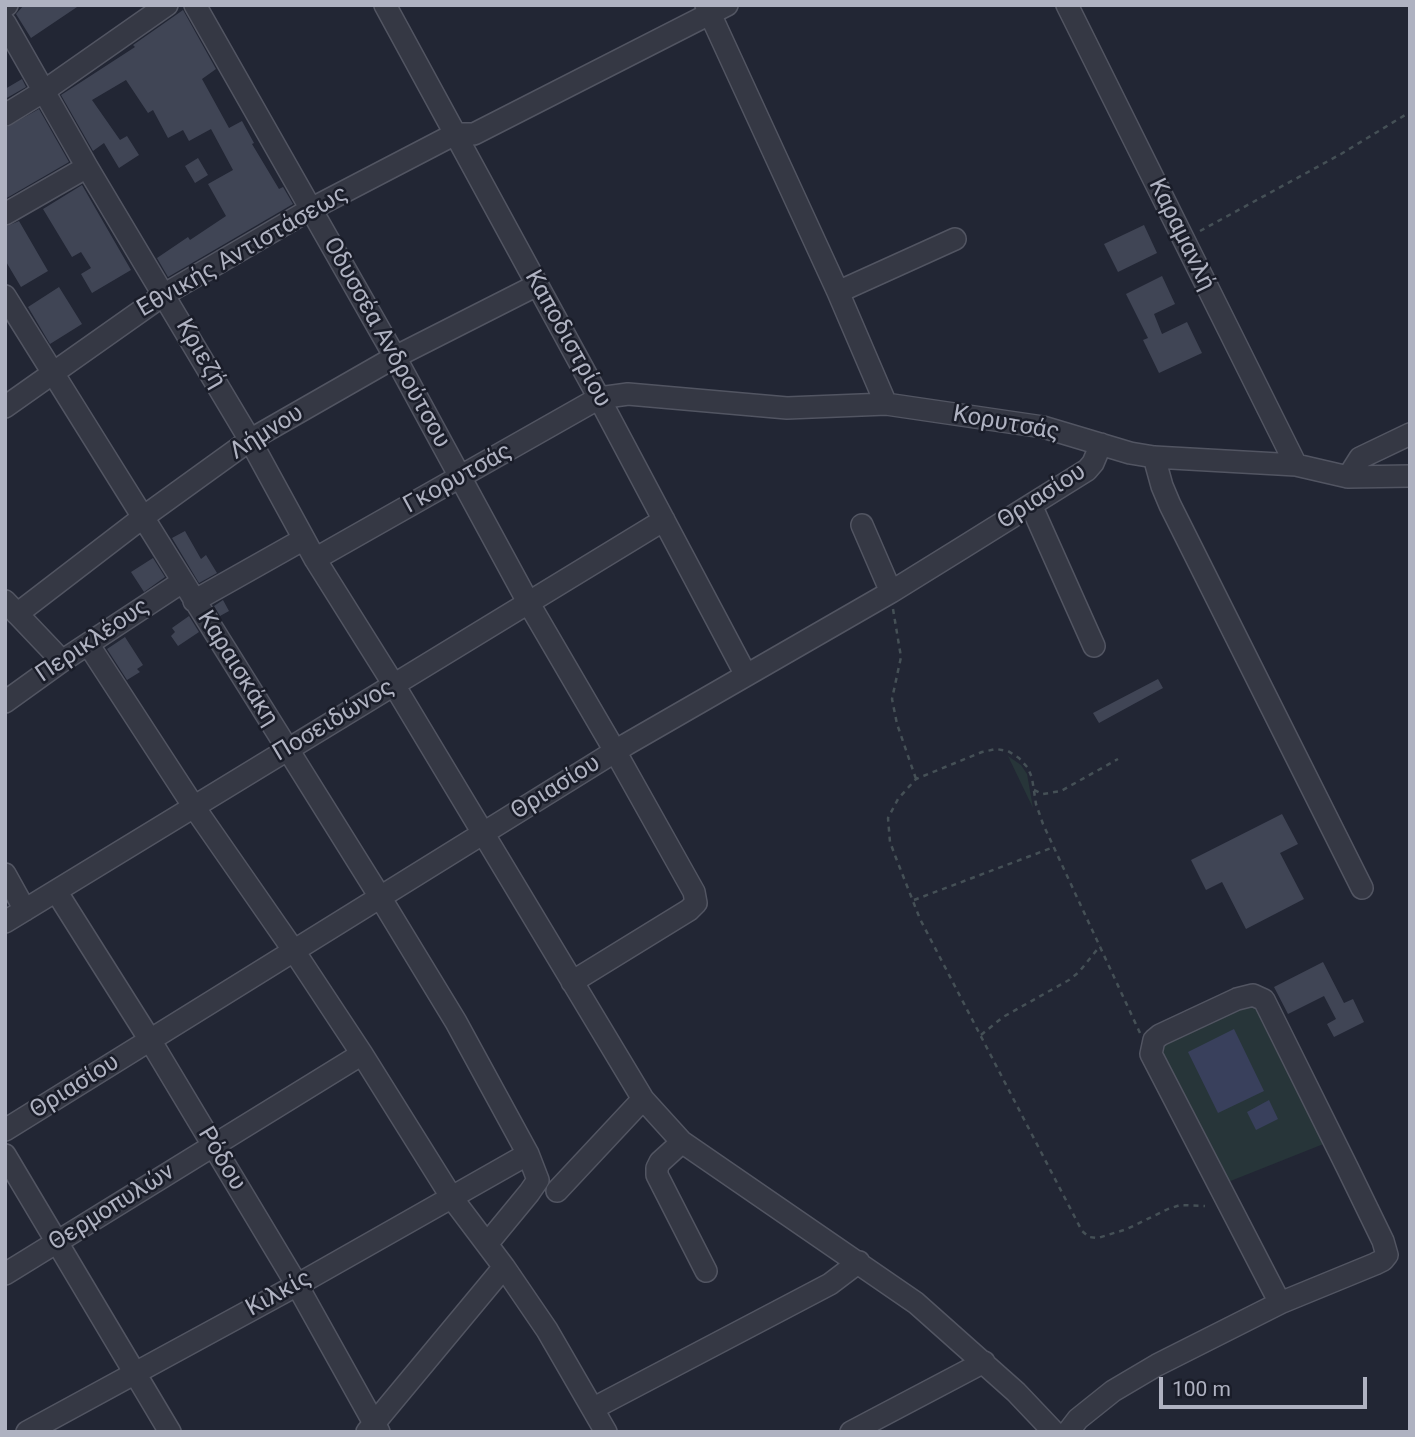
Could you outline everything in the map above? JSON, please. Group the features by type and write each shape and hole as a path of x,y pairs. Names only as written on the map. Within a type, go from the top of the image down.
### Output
{"street":[{"path":"5,114 44,91 167,5"},
{"name":"Οδυσσέα Ανδρούτσου","path":"195,5 395,357 528,602 694,892 696,903 689,910 572,982"},
{"name":"Καποδιστρίου","path":"385,5 746,675"},
{"name":"Καραμανλή","path":"1066,5 1296,465"},
{"path":"714,8 886,404"},
{"name":"Εθνικής Αντιστάσεως","path":"5,407 165,294 311,209 455,134 474,134 714,8"},
{"name":"Κριεζή","path":"5,23 87,167 250,440 315,559 394,685 643,1100 682,1142 916,1303 984,1362 1054,1432"},
{"path":"5,214 87,167"},
{"path":"838,292 955,239"},
{"name":"Λήμνου","path":"11,608 250,440 395,357 537,285"},
{"name":"Καραισκάκη","path":"8,307 380,897 456,1022 528,1154 538,1180 487,1244"},
{"name":"Κορυτσάς","path":"599,398 628,394 787,408 886,404 1015,422 1154,457 1296,465 1348,477 1410,476"},
{"name":"Γκορυτσάς","path":"315,559 599,398"},
{"path":"1348,477 1360,458 1410,434"},
{"name":"Θριασίου","path":"5,1130 615,751 891,592 1087,470 1101,444"},
{"path":"1154,457 1170,505 1362,888"},
{"path":"1031,505 1094,646"},
{"name":"Ποσειδώνος","path":"5,922 664,520"},
{"path":"862,525 891,592"},
{"path":"194,601 304,539"},
{"name":"Περικλέους","path":"5,702 62,660 182,582"},
{"path":"11,608 62,660"},
{"path":"88,644 194,807 362,1054 452,1198 504,1266 547,1330 606,1432"},
{"path":"5,874 25,910"},
{"name":"Ρόδου","path":"55,891 150,1040 297,1285 373,1429"},
{"path":"1068,1432 1078,1419 1113,1391 1211,1336 1280,1303 1375,1264 1387,1255 1377,1228 1286,1042 1264,1000 1253,995 1237,999 1160,1035 1151,1046 1153,1062 1280,1303"},
{"name":"Θερμοπυλών","path":"5,1274 362,1054"},
{"path":"557,1191 643,1100"},
{"path":"682,1142 660,1161 657,1175 706,1271"},
{"name":"Κιλκίς","path":"27,1432 297,1285 528,1154"},
{"path":"5,1155 170,1432"},
{"path":"594,1408 830,1284 859,1262"},
{"path":"373,1429 504,1266"},
{"path":"851,1432 984,1362"}],"path":[{"path":"1183,240 1301,177 1410,111"},
{"path":"891,592 901,657 892,699 897,724 916,779"},
{"path":"1151,1046 1140,1032 1038,814 1028,768 1008,751 996,749 982,752 916,779 893,807 888,828 890,842 920,919 1076,1223 1089,1237 1098,1238 1110,1236 1180,1205 1205,1206"},
{"path":"1034,790 1043,794 1060,791 1118,759"},
{"path":"914,900 1054,847"},
{"path":"979,1036 1003,1017 1069,980 1100,946"}],"shaded area":[{"path":"1008,756 1021,765 1027,774 1033,808"},
{"path":"1253,1004 1264,1009 1331,1141 1228,1182 1159,1056 1163,1044"}],"water":[{"path":"1234,1029 1264,1091 1218,1113 1188,1052"},
{"path":"1269,1100 1278,1119 1256,1130 1247,1112"}],"building":[{"path":"24,5 80,5 31,38 16,14"},
{"path":"183,10 216,69 202,79 229,128 242,121 254,143 252,144 279,189 283,187 293,204 168,277 157,258 226,216 208,184 233,170 211,129 189,141 183,130 168,138 153,110 148,113 126,80 92,100 120,140 127,136 139,155 119,168 104,143 93,151 61,95 135,47 133,45"},
{"path":"22,79 26,87 5,99 5,89"},
{"path":"39,109 69,162 5,199 5,128"},
{"path":"198,158 208,175 195,183 185,166"},
{"path":"82,185 131,270 92,293 81,274 91,268 81,252 72,257 43,209"},
{"path":"19,221 48,271 21,287 5,260 5,227"},
{"path":"1144,225 1157,253 1118,272 1104,244"},
{"path":"1162,276 1175,304 1154,314 1162,334 1187,322 1202,353 1159,373 1143,340 1148,338 1126,294"},
{"path":"59,287 82,324 50,344 28,307"},
{"path":"185,531 201,559 206,555 217,573 199,583 172,538"},
{"path":"153,558 165,577 144,592 131,572"},
{"path":"223,600 229,611 220,616 214,606"},
{"path":"189,616 199,632 178,646 171,636 175,632 172,628"},
{"path":"125,637 143,665 137,669 140,672 127,680 107,649"},
{"path":"1158,679 1163,688 1099,723 1093,713"},
{"path":"1282,814 1298,844 1280,853 1304,899 1246,929 1222,882 1206,890 1191,860"},
{"path":"1323,962 1344,1003 1353,999 1364,1022 1334,1037 1327,1024 1336,1019 1324,996 1288,1014 1274,987"}]}
